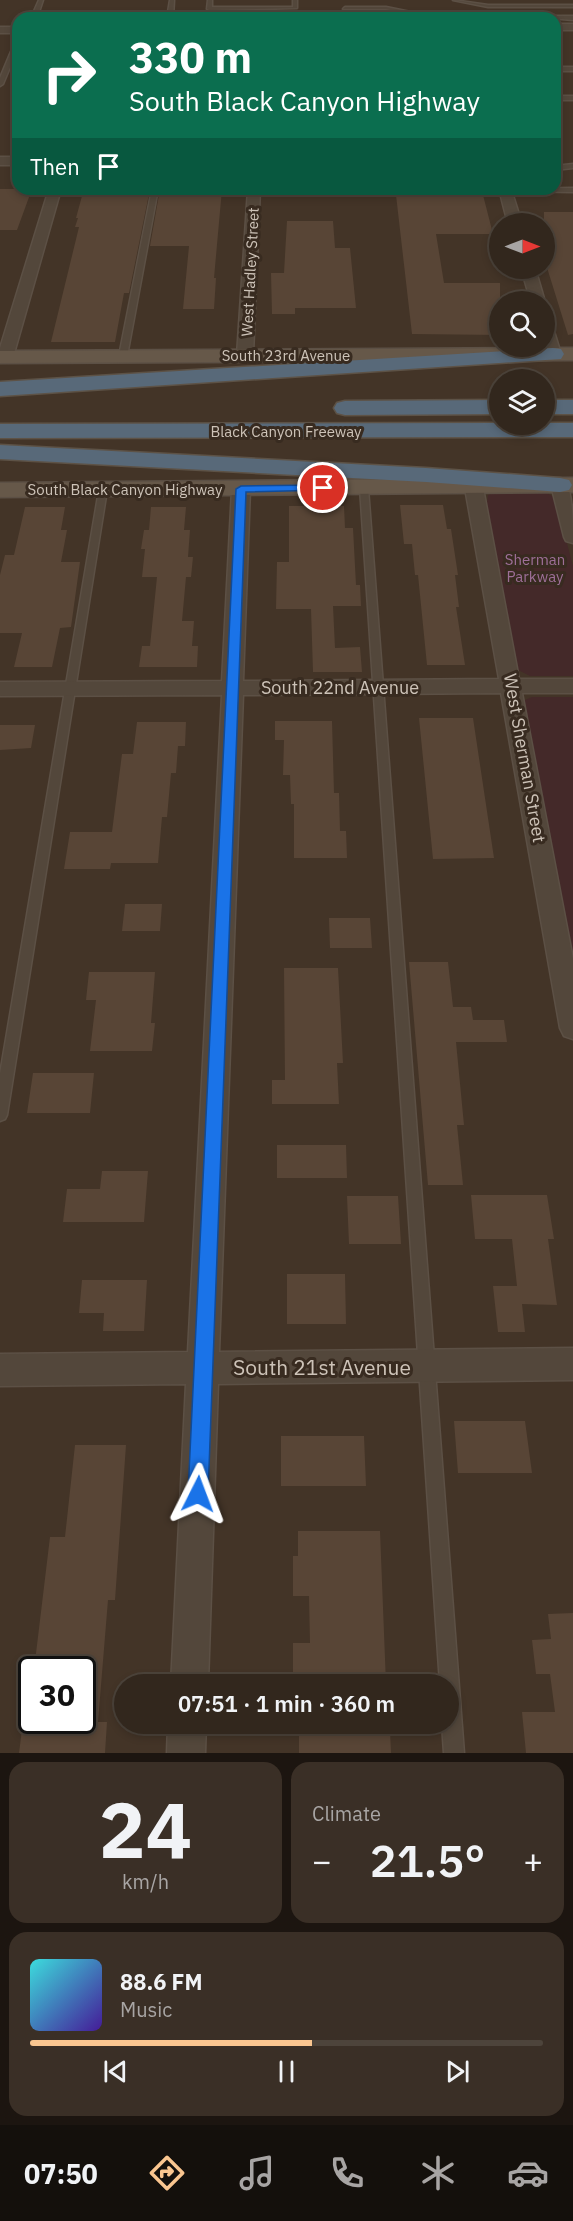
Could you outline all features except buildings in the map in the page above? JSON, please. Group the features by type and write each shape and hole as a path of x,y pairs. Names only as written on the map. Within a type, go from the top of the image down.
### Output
{"highway":[{"path":"0,389 563,354"},
{"name":"Black Canyon Freeway","path":"321,408 489,407"},
{"path":"555,407 573,407"},
{"path":"0,409 36,408"},
{"name":"Black Canyon Freeway","path":"0,431 573,430"},
{"path":"0,452 567,485"}],"main road":[{"name":"South 23rd Avenue","path":"2,357 563,354"},
{"name":"South Black Canyon Highway","path":"0,490 474,488 567,485"}],"street":[{"path":"2,357 53,195"},
{"name":"West Hadley Street","path":"245,355 254,195"},
{"path":"507,195 512,213"},
{"path":"567,485 573,537"},
{"name":"West Sherman Street","path":"474,488 573,1028"},
{"path":"189,1674 241,489"},
{"name":"South 22nd Avenue","path":"0,689 573,686"},
{"name":"South 21st Avenue","path":"0,1371 573,1364"},
{"path":"186,1753 187,1734"}],"lane":[{"path":"210,0 209,9 295,9 298,12"},
{"path":"295,0 295,9"},
{"path":"344,0 345,12"},
{"path":"382,0 384,8"},
{"path":"455,0 484,6 573,6"},
{"path":"484,6 490,0"},
{"path":"384,8 393,3"},
{"path":"345,8 384,8 405,12"},
{"path":"374,8 375,12"},
{"path":"0,84 12,56"},
{"path":"123,356 154,195"},
{"path":"364,488 454,1753"},
{"path":"0,1115 103,490"}],"green space":[{"name":"Sherman Parkway","path":"493,493 547,493 555,498 573,566 573,676 530,676 516,669 486,510 488,495"},
{"path":"532,697 573,697 573,978 523,705 525,700"}],"route":[{"path":"198,1494 241,489 323,488"}]}
